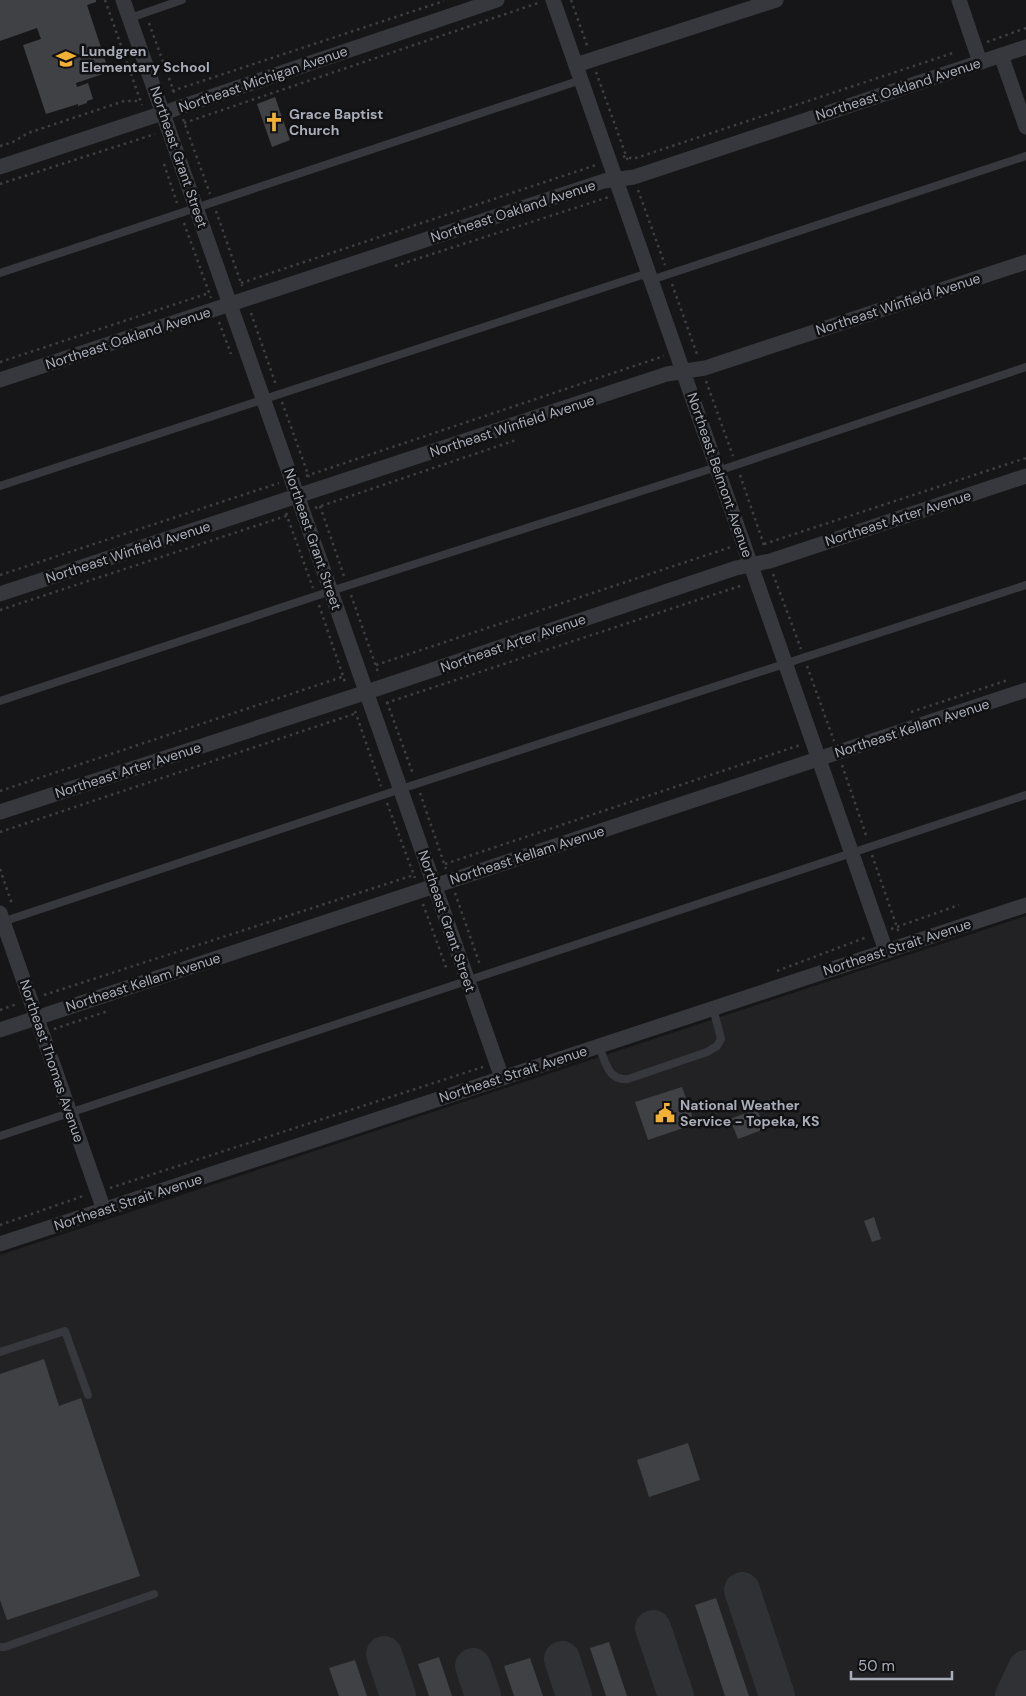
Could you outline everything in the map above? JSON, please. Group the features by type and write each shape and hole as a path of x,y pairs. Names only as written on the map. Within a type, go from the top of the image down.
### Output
{"street":[{"name":"Northeast Grant Street","path":"123,0 401,789 434,885 461,983 502,1078"},
{"name":"Northeast Michigan Avenue","path":"0,167 497,0"},
{"name":"Northeast Belmont Avenue","path":"553,0 886,951"},
{"path":"576,65 776,0"},
{"path":"959,0 980,62"},
{"name":"Northeast Oakland Avenue","path":"0,380 233,311 604,180 634,177 1026,47"},
{"path":"1001,55 1026,126"},
{"name":"Northeast Winfield Avenue","path":"0,594 285,509 668,374 705,368 1026,262"},
{"name":"Northeast Arter Avenue","path":"0,812 351,698 736,568 766,562 1026,476"},
{"name":"Northeast Kellam Avenue","path":"0,1030 1026,690"},
{"name":"Northeast Strait Avenue","path":"0,1244 1026,905"},
{"name":"Northeast Thomas Avenue","path":"1,919 104,1210"}],"lane":[{"path":"130,18 182,0"},
{"path":"0,273 581,80"},
{"path":"0,486 642,275 651,280 1026,156"},
{"path":"0,701 331,591 710,469 718,471 1026,368"},
{"path":"1,919 1026,585"},
{"path":"0,1136 1026,795"},
{"path":"599,1046 608,1070 621,1080 628,1079 707,1052 717,1046 721,1038 713,1008"},
{"path":"0,1352 65,1331 88,1395"},
{"path":"0,1647 6,1647 154,1594"}],"path":[{"path":"105,0 154,134"},
{"path":"0,146 13,142 28,133 124,101 141,101 448,0"},
{"path":"0,184 169,130 547,0"},
{"path":"974,45 1026,28"},
{"path":"163,161 233,359"},
{"path":"391,268 606,197 622,197 638,191"},
{"path":"217,316 233,311 251,313"},
{"path":"0,576 676,352"},
{"path":"689,387 708,384 712,378"},
{"path":"0,610 300,504 320,506 516,440"},
{"path":"764,544 1026,458"},
{"path":"285,509 419,890 461,983"},
{"path":"0,791 732,546 744,544"},
{"path":"0,832 774,575"},
{"path":"0,1225 98,1191 496,1062"}],"shaded area":[{"path":"1026,916 1026,1696 0,1696 0,1255"}],"building":[{"name":"Lundgren Elementary School","path":"0,0 96,0 96,2 87,5 109,72 76,83 77,87 88,83 93,99 78,106 78,104 46,114 23,45 41,39 37,28 0,41"},
{"name":"Grace Baptist Church","path":"275,97 290,140 272,147 257,104"},
{"name":"National Weather Service - Topeka, KS","path":"682,1087 695,1124 648,1140 635,1102"},
{"path":"757,1109 765,1129 738,1139 730,1119"},
{"path":"874,1217 881,1239 872,1242 864,1221"},
{"path":"44,1359 59,1406 81,1398 140,1576 7,1620 0,1600 0,1374"},
{"path":"688,1443 700,1480 649,1497 637,1460"},
{"path":"716,1598 749,1696 725,1696 695,1605"},
{"path":"609,1642 627,1696 606,1696 590,1648"},
{"path":"439,1657 452,1696 429,1696 418,1664"},
{"path":"530,1658 543,1696 514,1696 504,1666"},
{"path":"355,1660 367,1696 339,1696 329,1668"}],"taxiway":[{"path":"742,1590 777,1696"},
{"path":"653,1628 676,1696"},
{"path":"384,1654 398,1696"},
{"path":"562,1659 574,1696"},
{"path":"473,1666 483,1696"},
{"path":"1013,1696 1026,1668"}],"place":[{"name":"Lundgren Elementary School","path":"66,59"},
{"name":"Grace Baptist Church","path":"274,122"},
{"name":"National Weather Service - Topeka, KS","path":"665,1113"}]}
